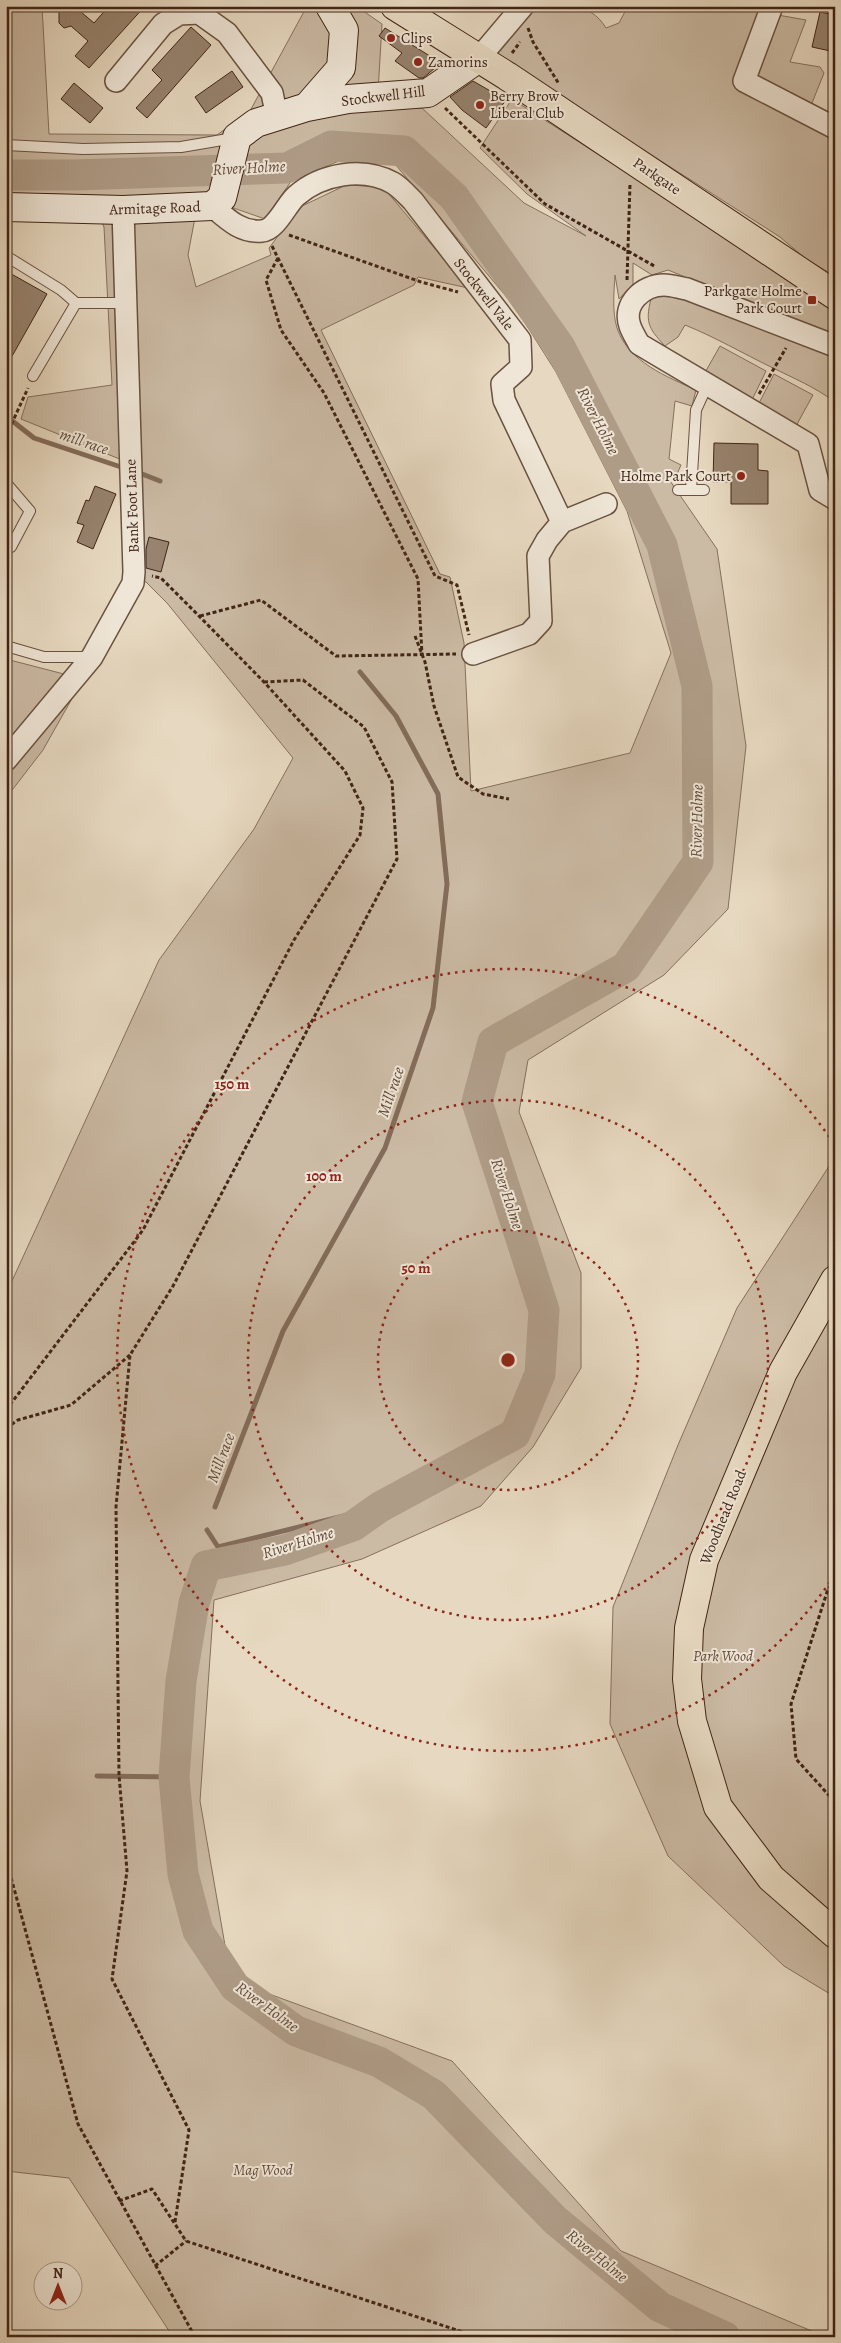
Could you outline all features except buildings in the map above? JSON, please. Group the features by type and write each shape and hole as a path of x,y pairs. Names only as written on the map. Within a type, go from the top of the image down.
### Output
{"main road":[{"path":"218,198 235,143 256,123 306,107 341,68 344,30 330,6"},
{"path":"395,6 479,58"},
{"name":"Stockwell Hill","path":"306,107 348,100 434,98 479,58"},
{"name":"Parkgate","path":"479,58 835,295"},
{"name":"Armitage Road","path":"6,207 123,210 218,198"},
{"name":"Woodhead Road","path":"835,1280 783,1372 704,1560 688,1628 688,1679 692,1721 718,1807 771,1878 835,1934"}],"street":[{"path":"479,58 523,6"},
{"path":"772,6 744,81 835,128"},
{"path":"116,81 163,24 178,10 199,13 227,33 272,93 277,117"},
{"name":"Stockwell Vale","path":"266,230 296,196 320,180 347,174 376,175 394,183 413,201 520,340 521,367 502,384 504,400 562,522"},
{"path":"218,198 239,228 266,230"},
{"name":"Bank Foot Lane","path":"6,760 92,657 132,583 134,572 123,210"},
{"path":"835,346 688,289 664,285 644,290 636,295 629,311 629,325 639,344 707,386 808,444 820,490 835,499"},
{"path":"473,654 530,634 541,621 538,556 547,540 562,522 606,504"}],"lane":[{"path":"6,145 83,149 182,147 235,143"},
{"path":"6,256 61,290 76,303 125,304"},
{"path":"33,376 76,303"},
{"path":"691,490 696,410 707,386"},
{"path":"6,483 30,511 11,547 6,548"},
{"path":"678,490 704,490"},
{"path":"6,646 44,657 92,657"}],"path":[{"path":"528,28 533,42 566,98 570,118"},
{"path":"434,98 545,204 661,270 664,285"},
{"path":"628,251 631,158"},
{"path":"199,616 261,600 336,656 473,654 457,585 435,576 266,230"},
{"path":"266,230 421,282 470,295 481,289"},
{"path":"279,257 266,280 280,330 324,393 418,579 422,655"},
{"path":"770,373 796,331"},
{"path":"7,434 33,376"},
{"path":"6,1410 143,1230 294,940 360,835 363,808 345,771 264,682 162,578 134,572"},
{"path":"415,636 422,655 434,706 458,777 483,794 509,799"},
{"path":"6,1428 18,1420 71,1405 130,1355 173,1286 397,859 392,782 364,726 303,680 264,682"},
{"path":"130,1355 116,1507 119,1775 127,1871 112,1979 189,2130 175,2222"},
{"path":"835,1580 828,1588 790,1704 796,1759 835,1802"},
{"path":"6,1859 78,2124 194,2337"},
{"path":"119,2200 152,2189 186,2241 478,2337"},
{"path":"155,2266 186,2241"}],"green space":[{"name":"Mag Wood","path":"6,6 42,6 49,134 217,135 250,111 307,6 356,6 382,24 377,110 422,108 524,203 586,236 527,194 480,148 512,99 646,185 835,313 835,338 668,270 652,275 633,263 633,284 619,299 615,275 614,315 622,340 639,359 650,367 696,390 692,406 675,401 669,459 681,465 677,474 666,475 717,549 746,746 728,909 664,975 528,1060 519,1112 581,1273 581,1368 533,1447 481,1506 362,1559 214,1600 200,1801 231,1980 452,2061 621,2251 826,2337 173,2337 69,2178 6,2171 6,1294 159,960 254,829 293,758 167,603 146,582 127,579 122,460 21,419 28,397 112,385 104,227 90,195 6,193","holes":["344,159 395,164 515,307 556,372 627,511 671,653 630,753 471,791 464,643 450,577 440,574 321,330 414,285 418,277 468,288 383,187 346,185 300,207 269,248 271,255 196,287 188,255 199,196 265,219 292,180"]},
{"path":"533,6 574,6 592,13 606,28 619,23 628,6 765,6 761,12 806,20 790,62 820,67 824,73 808,113 818,132 835,137 835,276 806,259 780,237 495,55 517,31"},
{"path":"668,291 835,355 835,402 804,383 685,325 678,337 665,346 654,334 648,318 652,295"},
{"path":"720,346 766,371 751,402 703,376"},
{"path":"774,374 813,395 796,426 758,405"},
{"path":"6,659 83,679 43,750 6,798"},
{"name":"Park Wood","path":"835,1157 835,1997 784,1966 668,1856 610,1724 613,1607 678,1445 737,1308"}],"waterway":[{"name":"River Holme","path":"6,175 75,175 287,168 331,146 404,151 454,197 560,347 662,545 697,686 698,862 626,967 493,1042 477,1102 544,1310 540,1374 515,1434 380,1507 353,1526 285,1550 206,1566 194,1603 181,1681 174,1777 183,1874 198,1931 235,1987 296,2031 379,2062 434,2095 555,2220 660,2307 725,2337"},
{"name":"mill race","path":"6,416 34,438 127,469"},
{"name":"mill race","path":"137,472 160,481"},
{"name":"Mill race","path":"215,1507 283,1331 385,1148 433,1008 447,884 438,794 396,716 360,672"},
{"name":"Mill race","path":"207,1530 218,1547 380,1507"},
{"path":"97,1776 174,1777"}],"place":[{"name":"Clips","path":"391,38"},
{"name":"Zamorins","path":"418,62"},
{"name":"Berry Brow Liberal Club","path":"480,105"},
{"name":"Parkgate Holme Park Court","path":"812,300"},
{"name":"Holme Park Court","path":"741,476"}]}
